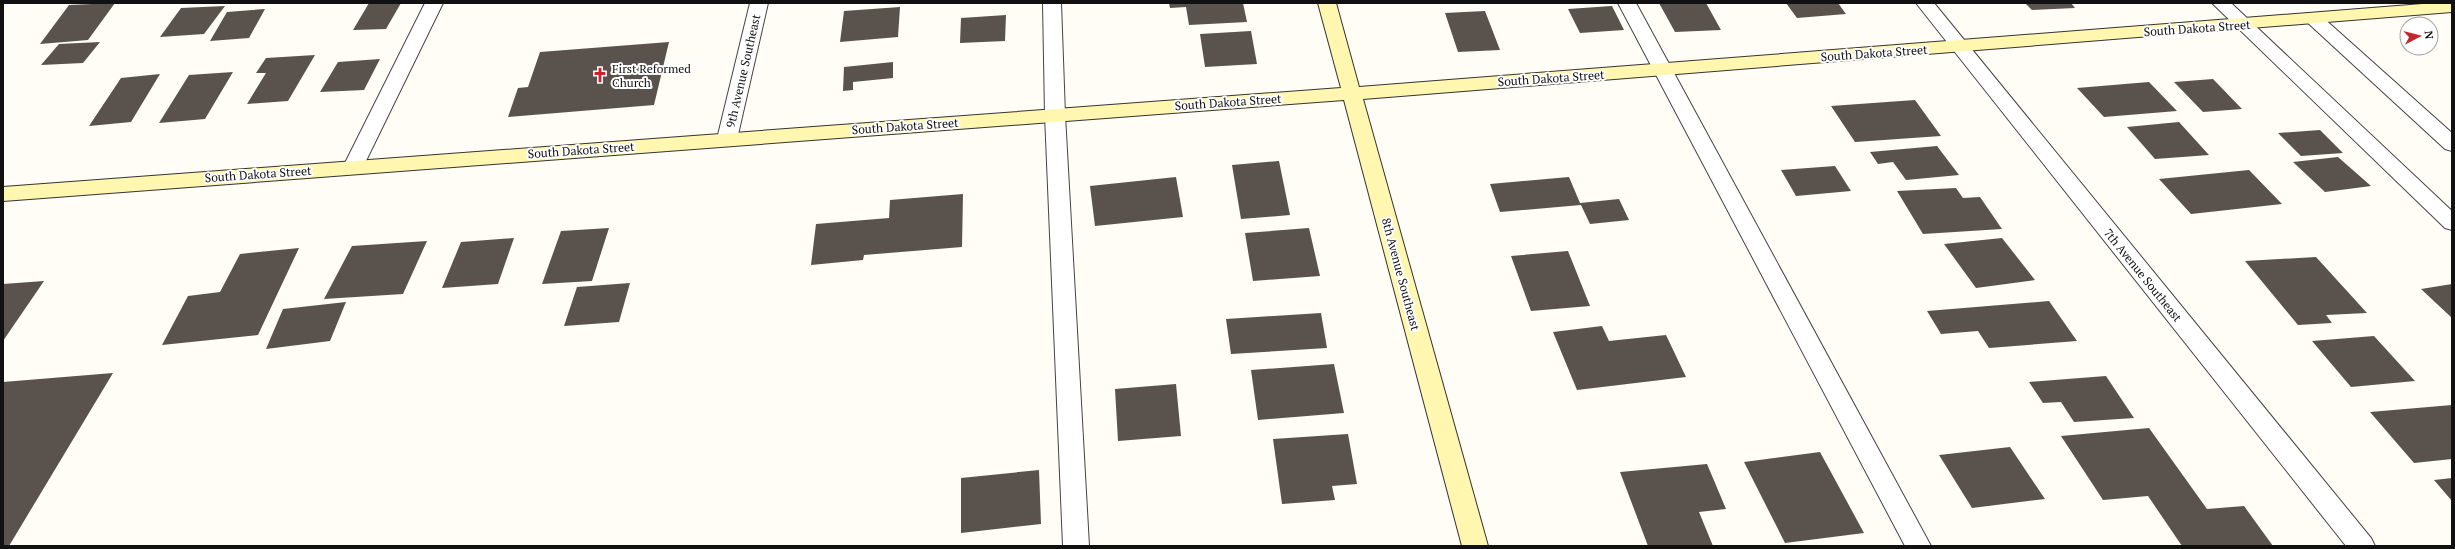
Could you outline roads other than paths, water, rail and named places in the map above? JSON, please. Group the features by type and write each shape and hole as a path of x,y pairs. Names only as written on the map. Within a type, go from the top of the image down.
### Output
{"street":[{"path":"353,167 434,3"},
{"name":"9th Avenue Southeast","path":"727,139 758,3"},
{"path":"1052,3 1055,115 1076,546"},
{"name":"8th Avenue Southeast","path":"1327,3 1475,546"},
{"path":"1627,3 1918,546"},
{"name":"7th Avenue Southeast","path":"1925,3 2362,546"},
{"path":"2221,3 2452,223"},
{"name":"South Dakota Street","path":"3,194 1664,70 2452,8"},
{"path":"2314,19 2452,144"}],"place":[{"name":"First Reformed Church","path":"600,75"}]}
